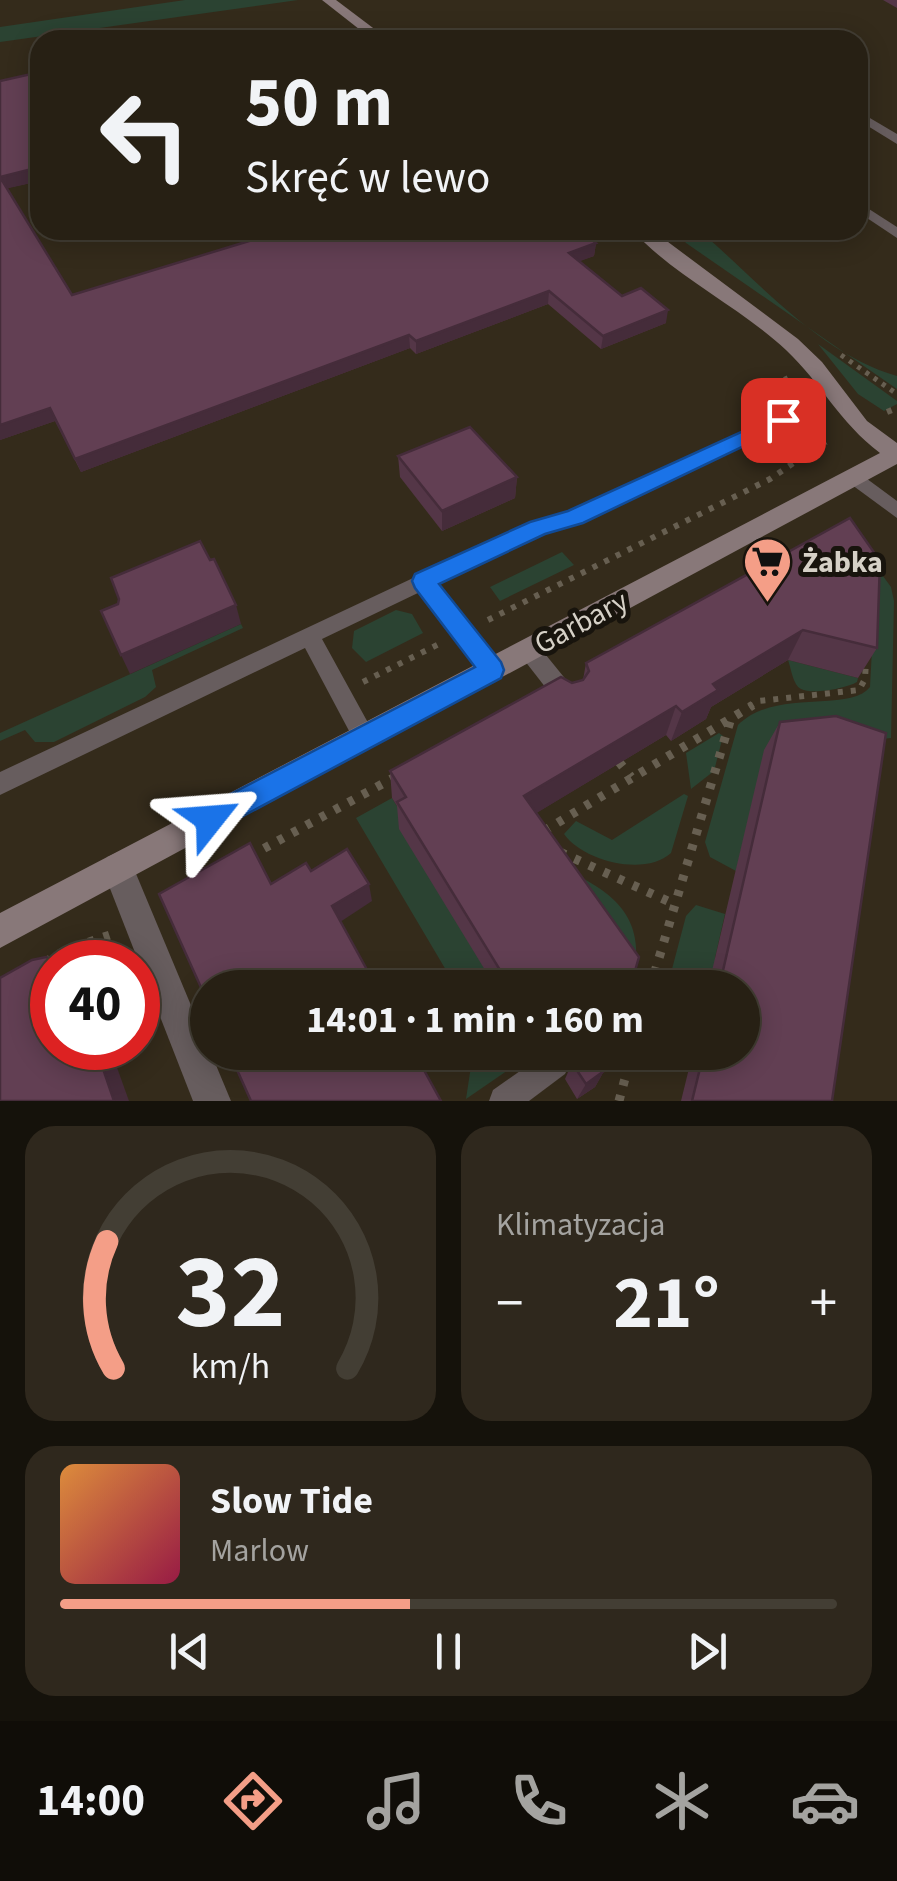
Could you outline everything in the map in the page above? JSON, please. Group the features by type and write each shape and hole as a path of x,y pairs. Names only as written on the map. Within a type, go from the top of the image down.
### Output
{"street":[{"path":"328,0 368,30"},
{"path":"654,240 791,344 815,367 859,426 897,454"},
{"name":"Garbary","path":"0,931 897,454"},
{"path":"118,868 212,1101"}],"lane":[{"path":"868,121 897,140"},
{"path":"868,213 897,234"},
{"path":"0,784 423,581 538,528 575,517 783,420"},
{"path":"855,477 897,511"},
{"path":"423,581 492,670"},
{"path":"308,636 364,737"},
{"path":"529,650 568,699"},
{"path":"504,1101 547,1070"}],"path":[{"path":"784,366 792,376"},
{"path":"888,412 897,408"},
{"path":"803,412 814,449"},
{"path":"340,694 770,479 826,442"},
{"path":"770,479 779,487"},
{"path":"672,903 558,851 543,832 759,701 859,690 865,679 866,645"},
{"path":"655,970 672,903 720,767 732,718"},
{"path":"620,762 631,777"},
{"path":"249,857 403,773"},
{"path":"97,940 110,934"},
{"path":"619,1101 627,1070"}],"green space":[{"path":"185,0 298,0 85,30 30,30 30,38 0,42 0,27"},
{"path":"683,240 710,240 810,329"},
{"path":"818,344 897,404 884,411 858,394"},
{"path":"843,352 897,376 897,389"},
{"path":"858,542 891,587 894,601 891,738 765,751 736,871 710,857 705,842 738,725 771,707 846,699 870,687 875,592"},
{"path":"562,552 574,565 500,601 490,587"},
{"path":"396,610 412,614 423,633 366,662 352,648 354,631"},
{"path":"241,624 243,628 152,670 156,687 145,697 54,742 35,742 25,730 0,741 0,733"},
{"path":"788,660 858,678 857,682 830,690 801,689"},
{"path":"719,733 723,736 714,771 691,789 686,753"},
{"path":"684,794 688,796 671,853 660,860 631,865 615,863 585,852 564,834 576,821 612,840"},
{"path":"392,798 408,824 400,829 486,970 446,970 356,818"},
{"path":"546,861 588,881 619,905 635,939 636,961 634,970 614,970"},
{"path":"696,905 725,914 715,958 729,965 727,970 672,970 686,916"},
{"path":"470,1070 508,1070 466,1099"}],"building":[{"path":"30,74 30,170 0,177 0,81"},
{"path":"0,177 30,226 30,240 38,240 72,295 252,240 592,240 596,243 569,253 622,296 641,288 668,310 603,336 549,291 416,341 409,335 75,459 50,408 0,425"},
{"path":"470,427 517,477 442,511 398,456"},
{"path":"850,518 880,561 877,648 803,630 713,684 718,690 682,712 676,706 524,796 639,957 635,970 500,970 397,802 406,797 390,771 561,677 572,683 583,680 589,671 586,663"},
{"path":"200,541 210,560 214,559 236,605 121,655 101,611 118,604 111,578"},
{"path":"836,716 886,733 832,1101 692,1101 700,1070 760,1070 760,970 723,970 780,722"},
{"path":"250,843 271,884 306,863 311,871 347,849 369,884 332,906 367,970 193,970 159,894"},
{"path":"30,961 30,1070 103,1070 114,1101 0,1101 0,978"},
{"path":"237,1070 424,1070 441,1101 251,1101"},
{"path":"577,1070 604,1070 604,1071 586,1084"}],"place":[{"name":"Żabka","path":"767,604"}],"route":[{"path":"210,819 492,670 423,581 538,528 575,517 783,420"}]}
